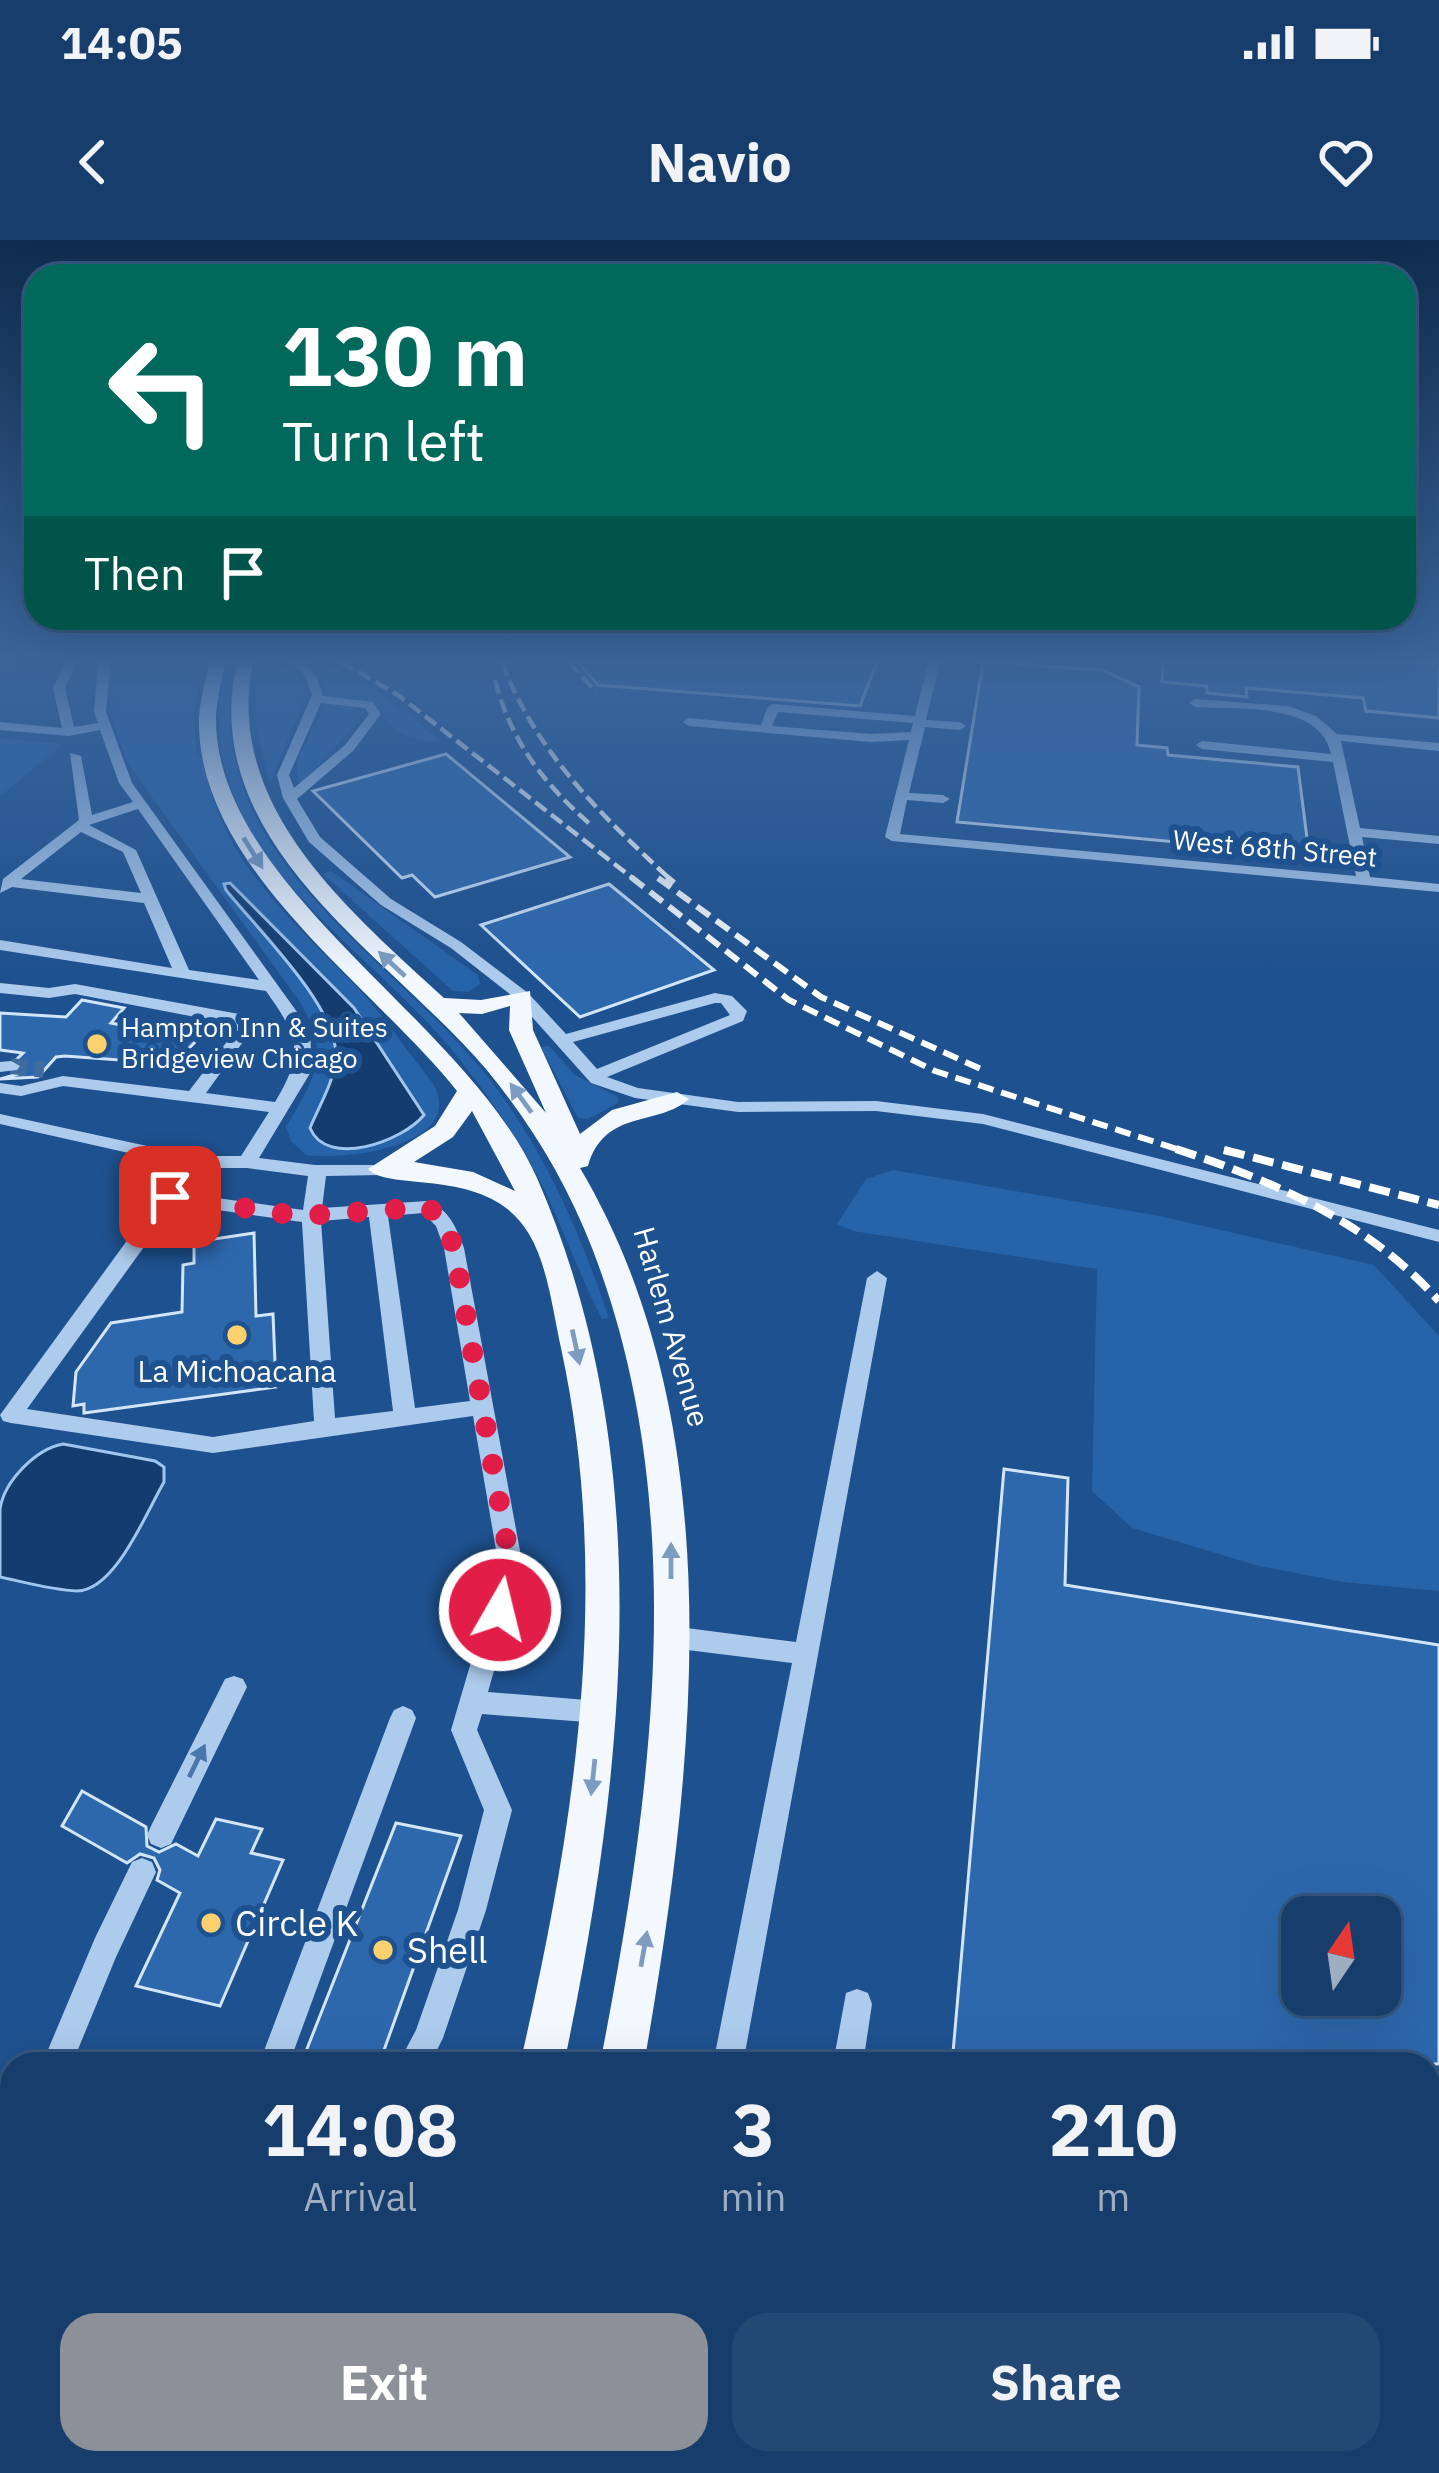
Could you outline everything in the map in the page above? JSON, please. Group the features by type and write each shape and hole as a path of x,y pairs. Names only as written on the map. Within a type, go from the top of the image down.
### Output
{"main road":[{"path":"217,766 223,792 250,849 294,907 400,1012 468,1092 522,1176 567,1306 595,1453 602,1523 599,1712 590,1803 544,2052"},
{"name":"Harlem Avenue","path":"250,766 269,818 298,869 508,1080 584,1197 617,1276 657,1435 670,1532 671,1637 664,1809 647,1937 624,2052"},
{"path":"436,1005 482,1007 521,996 521,1030 578,1154 584,1197"},
{"path":"382,1169 446,1135 458,1120 468,1092"},
{"path":"578,1154 591,1133 606,1122 677,1099"},
{"path":"382,1169 449,1173 484,1182 502,1191 544,1235"}],"street":[{"path":"76,766 83,824"},
{"path":"117,766 302,1030 303,1070 247,1162"},
{"path":"286,766 290,798 314,839 337,863 521,996 594,1076 635,1093 787,1110 876,1106 983,1119 1439,1236"},
{"path":"290,798 328,766"},
{"path":"909,766 902,796 943,800"},
{"path":"1340,766 1364,881"},
{"name":"West 68th Street","path":"902,796 892,837 1163,856 1439,888"},
{"path":"4,885 83,824 140,804"},
{"path":"83,824 129,850 183,974"},
{"path":"1354,832 1438,842"},
{"path":"4,885 152,899"},
{"path":"0,945 272,987"},
{"path":"0,988 95,991 233,1017 239,1023 239,1035 194,1097"},
{"path":"563,1040 715,998 726,998 739,1011 736,1018 594,1076"},
{"path":"44,1070 63,1081"},
{"path":"0,1088 21,1091 63,1081 282,1108"},
{"path":"0,1119 193,1162 247,1162 318,1171 382,1169"},
{"path":"193,1162 11,1414 213,1445 483,1407"},
{"path":"318,1171 311,1216 325,1428"},
{"path":"170,1197 311,1216 428,1207 445,1223 454,1248 511,1567 464,1730 498,1810 472,1910 420,2052"},
{"path":"378,1211 405,1418"},
{"path":"730,2052 877,1278"},
{"path":"671,1637 806,1654"},
{"path":"161,1835 234,1687"},
{"path":"473,1702 599,1712"},
{"path":"279,2052 404,1718"},
{"path":"62,2052 142,1872"},
{"path":"850,2052 856,2004"}],"shaded area":[{"path":"0,766 36,766 0,796"},
{"path":"130,766 206,766 222,823 258,880 372,1004 432,1082 439,1103 434,1121 419,1134 373,1151 306,1155 291,1141 286,1127 316,1064 314,1034 297,998","holes":["230,883 354,1008 424,1115 399,1135 310,1128 333,1074 333,1036 310,992 224,884"]},
{"path":"227,766 239,766 244,791 272,845 310,895 449,1033 511,1108 560,1195 609,1318 602,1319 542,1185 483,1090 421,1016 291,886 255,839"},
{"path":"266,766 277,766 270,783"},
{"path":"297,766 318,766 303,784 298,783"},
{"path":"331,871 478,975 480,984 469,992 453,991 323,874"},
{"path":"230,883 354,1008 424,1115 414,1125 366,1147 332,1147 319,1140 310,1128 333,1074 333,1036 310,992 226,890 224,884"},
{"path":"549,1046 575,1075 618,1097 618,1103 588,1119 578,1118 541,1047"},
{"path":"893,1170 1160,1216 1374,1265 1439,1336 1439,1591 1343,1582 1259,1566 1132,1528 1092,1491 1097,1269 853,1231 837,1224 866,1179"},
{"path":"63,1444 155,1461 164,1467 164,1482 116,1565 91,1588 77,1591 0,1577 3,1498 32,1459"}],"building":[{"path":"402,766 461,766 570,857 435,897 412,875 402,878 313,791"},
{"path":"966,766 1289,766 1298,767 1309,854 957,822"},
{"path":"609,884 714,970 580,1017 481,925"},
{"name":"Hampton Inn & Suites Bridgeview Chicago","path":"82,1000 124,1008 111,1023 197,1040 174,1064 65,1056 56,1057 38,1077 0,1079 18,1074 24,1065 17,1059 23,1053 0,1050 0,1013 66,1017"},
{"path":"254,1233 256,1316 273,1314 276,1387 84,1413 84,1404 73,1406 76,1372 111,1323 182,1312 183,1265 194,1263 194,1242"},
{"path":"1004,1469 1068,1478 1065,1585 1439,1645 1439,2052 953,2052"},
{"name":"Circle K","path":"82,1791 146,1827 147,1846 159,1852 176,1844 198,1856 216,1819 262,1829 251,1853 283,1860 220,2006 136,1986 180,1893 157,1880 160,1870 154,1858 140,1854 127,1863 62,1826"},
{"name":"Shell","path":"396,1823 461,1836 383,2052 306,2052"}],"tunnel":[{"path":"11,1066 44,1070"}],"railway":[{"path":"489,766 635,880"},
{"path":"537,766 592,826"},
{"path":"561,766 671,880"},
{"path":"631,877 789,1000 935,1071 1186,1152"},
{"path":"667,877 674,883"},
{"path":"658,878 821,997 981,1069"},
{"path":"1176,1149 1249,1175 1351,1227 1412,1273 1439,1301"},
{"path":"1233,1152 1224,1150 1439,1205"}],"place":[{"name":"Hampton Inn & Suites Bridgeview Chicago","path":"97,1044"},
{"name":"La Michoacana","path":"237,1335"},
{"name":"Circle K","path":"211,1923"},
{"name":"Shell","path":"383,1950"}],"route":[{"path":"170,1197 300,1216 428,1207 445,1223 454,1248 511,1567 500,1610"}]}
